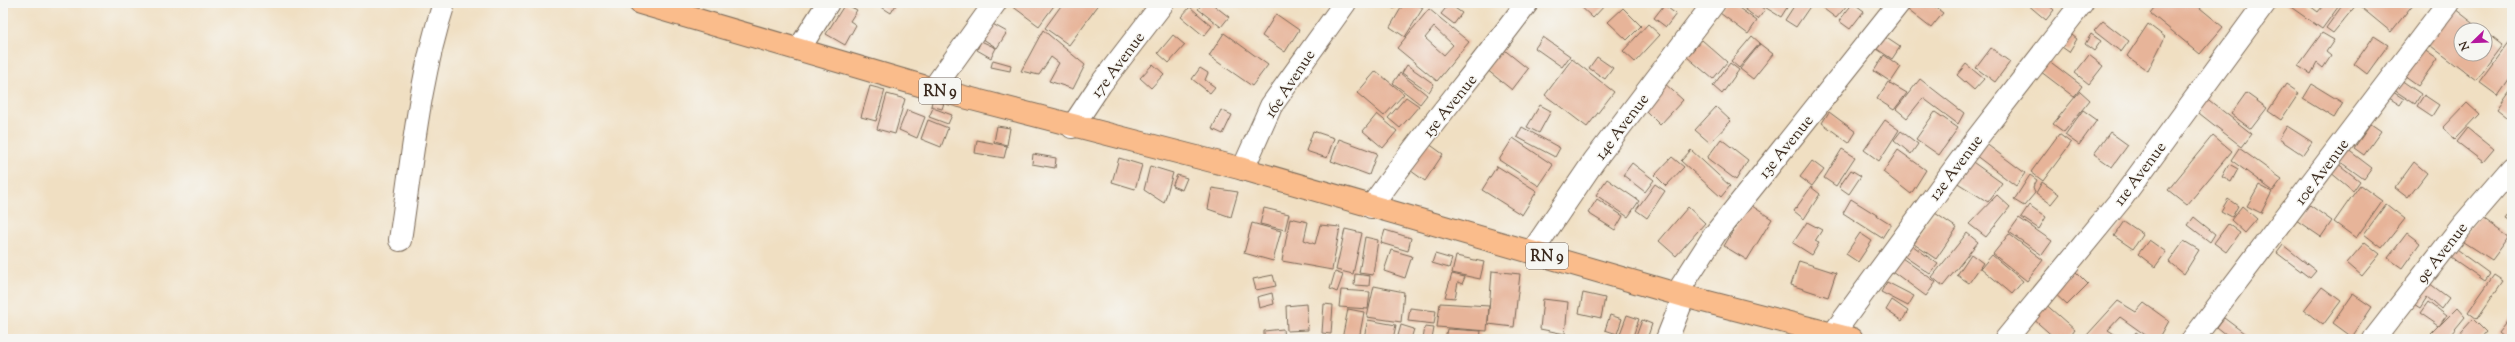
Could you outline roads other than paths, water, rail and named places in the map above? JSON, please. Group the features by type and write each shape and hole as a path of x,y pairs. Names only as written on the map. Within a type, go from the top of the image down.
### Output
{"main road":[{"name":"RN 9","path":"640,3 675,8 799,50 933,89 1072,127 1243,169 1371,207 1680,294 1843,336"}],"street":[{"path":"400,240 418,110 434,35 444,3"},
{"path":"799,50 828,3"},
{"path":"933,89 995,3"},
{"name":"17e Avenue","path":"1072,127 1100,85 1164,3"},
{"name":"16e Avenue","path":"1243,169 1271,106 1345,3"},
{"name":"15e Avenue","path":"1371,207 1406,156 1479,67 1527,3"},
{"name":"14e Avenue","path":"1532,252 1594,161 1714,3"},
{"name":"13e Avenue","path":"1667,339 1680,294 1715,234 1899,3"},
{"name":"12e Avenue","path":"1843,336 1974,142 2082,3"},
{"name":"11e Avenue","path":"2006,339 2122,198 2265,3"},
{"name":"10e Avenue","path":"2193,339 2448,3"},
{"name":"9e Avenue","path":"2374,339 2462,226 2512,168"}]}
